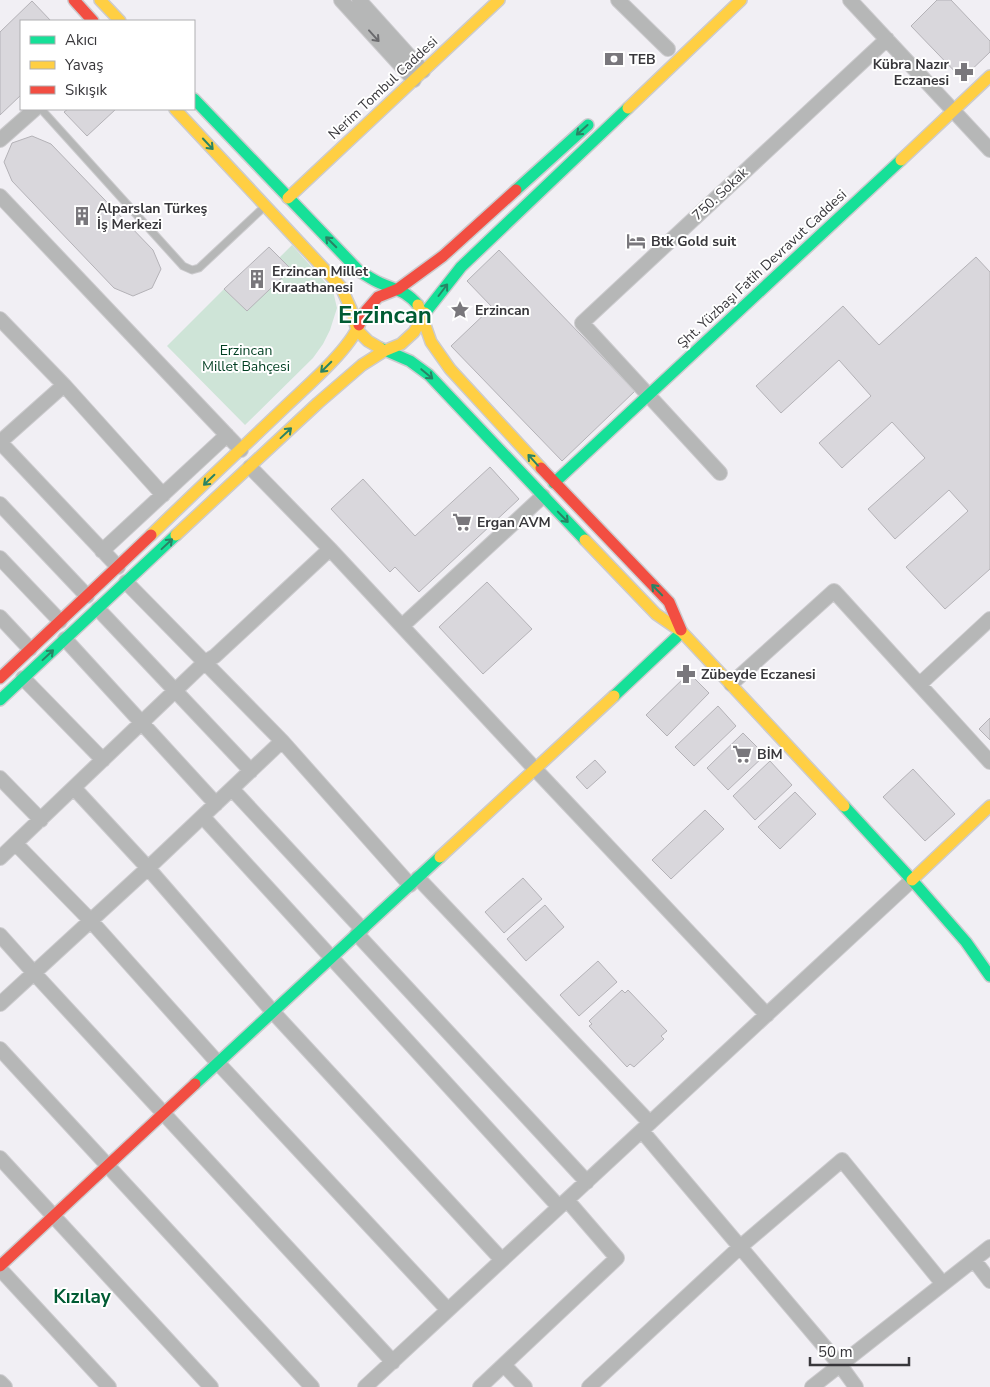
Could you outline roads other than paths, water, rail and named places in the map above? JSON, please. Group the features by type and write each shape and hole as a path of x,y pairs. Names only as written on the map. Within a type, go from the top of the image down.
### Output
{"main road":[{"path":"74,0 92,20"},
{"path":"100,0 119,20"},
{"name":"Nerim Tombul Caddesi","path":"288,198 498,0"},
{"path":"0,700 318,403 362,364 384,351 401,344 408,338 461,267 741,0"},
{"name":"Şht. Yüzbaşı Fatih Devravut Caddesi","path":"554,483 990,76"},
{"path":"195,100 360,271 379,283 409,295 418,306 431,342 450,369 554,483 669,602 682,632"},
{"path":"176,110 341,287 351,309 357,330 368,342 384,351 410,361 429,375 656,614 682,632 912,880 966,942 990,976"},
{"path":"0,678 241,450 339,354 357,330 364,313 378,297 398,289 443,256 593,120"},
{"path":"0,1267 682,632"},
{"path":"912,880 990,806"}],"street":[{"path":"341,0 419,75"},
{"path":"359,0 419,75"},
{"path":"618,0 668,49"},
{"path":"850,0 990,150"},
{"name":"750. Sokak","path":"648,395 582,323 887,39"},
{"path":"0,140 34,110"},
{"path":"0,196 241,450"},
{"path":"0,319 64,385 163,495"},
{"path":"64,385 0,442 118,567"},
{"path":"648,395 720,473"},
{"path":"102,551 227,435"},
{"path":"250,467 330,549 766,1015"},
{"path":"402,626 543,496"},
{"path":"0,504 87,596"},
{"path":"0,858 205,662 215,656 330,549"},
{"path":"0,558 60,621"},
{"path":"126,582 282,741 646,1126 740,1246 840,1365 856,1387"},
{"path":"731,684 834,591 990,762"},
{"path":"98,608 251,771"},
{"path":"0,617 30,650"},
{"path":"920,684 990,619"},
{"path":"65,639 216,804"},
{"path":"23,678 103,760"},
{"path":"0,1004 282,741"},
{"path":"0,778 41,820"},
{"path":"74,788 148,868 273,1012 502,1260"},
{"path":"232,789 586,1182"},
{"path":"202,817 331,958 563,1204 617,1258 480,1387"},
{"path":"16,844 91,921 218,1063 448,1310"},
{"path":"365,1387 912,880"},
{"path":"0,934 392,1362"},
{"path":"0,1049 312,1387"},
{"path":"0,1158 210,1387"},
{"path":"589,1387 740,1246 842,1160 943,1284"},
{"path":"812,1387 990,1247"},
{"path":"974,1260 990,1281"},
{"path":"0,1267 109,1387"},
{"path":"504,1365 525,1387"},
{"path":"0,1382 5,1387"}],"lane":[{"path":"42,110 183,266 192,270 199,268 266,206"}],"place":[{"name":"TEB","path":"614,59"},
{"name":"Kübra Nazır Eczanesi","path":"964,72"},
{"name":"Alparslan Türkeş İş Merkezi","path":"82,216"},
{"name":"Btk Gold suit","path":"636,241"},
{"name":"Erzincan Millet Kıraathanesi","path":"257,279"},
{"name":"Erzincan","path":"460,310"},
{"name":"Ergan AVM","path":"462,522"},
{"name":"Zübeyde Eczanesi","path":"686,674"},
{"name":"BİM","path":"742,754"}],"district":[{"name":"Erzincan","path":"385,315"},
{"name":"Kızılay","path":"82,1297"}],"park label":[{"name":"Erzincan Millet Bahçesi","path":"246,358"}]}
